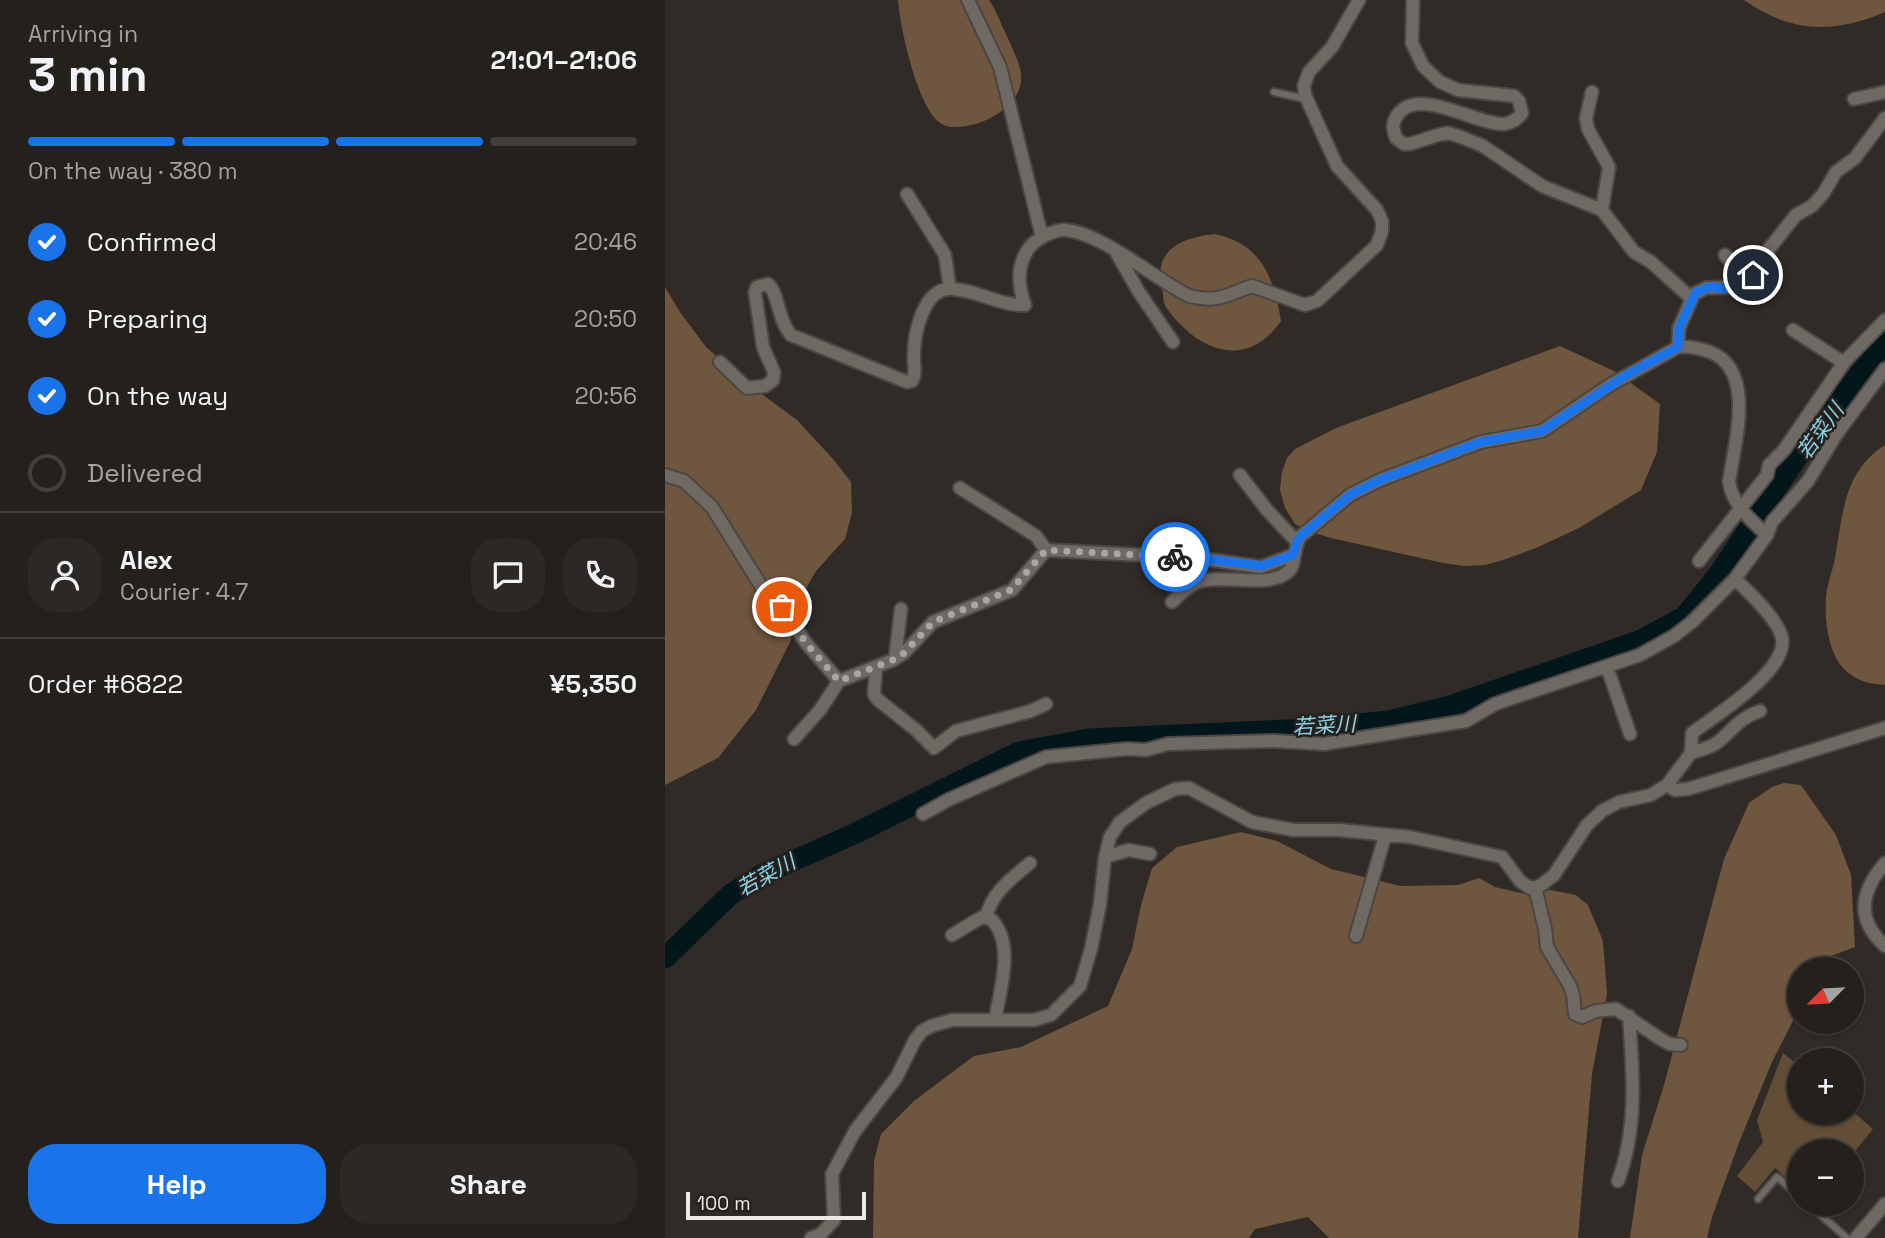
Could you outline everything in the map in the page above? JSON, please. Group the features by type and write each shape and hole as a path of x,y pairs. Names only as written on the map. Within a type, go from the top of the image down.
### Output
{"street":[{"path":"968,0 1000,67 1042,237"},
{"path":"720,362 747,388 765,386 773,380 774,372 763,347 755,292 757,287 768,284 775,292 782,323 791,335 907,382 912,381 915,373 915,345 930,299 941,291 950,289 999,302 1025,305 1020,290 1022,261 1029,248 1042,237 1065,230 1100,242 1189,296 1218,299 1252,286 1305,305 1317,301 1377,245 1382,231 1382,221 1377,210 1337,166 1306,99 1304,85 1309,72 1332,47 1359,0"},
{"path":"1413,0 1412,43 1423,66 1440,82 1458,90 1514,96 1522,113 1513,121 1500,124 1444,107 1425,104 1412,106 1403,109 1394,120 1393,132 1396,138 1404,144 1410,144 1448,133 1461,137 1483,146 1542,186 1602,209 1634,252 1651,261 1692,298"},
{"path":"1592,92 1586,118 1588,129 1609,167 1602,209"},
{"path":"1854,99 1885,92"},
{"path":"1678,347 1679,328 1692,298 1700,289 1730,289 1748,279 1796,215 1823,194 1836,172 1855,158 1885,118"},
{"path":"907,194 931,229 944,255 950,289"},
{"path":"1117,253 1139,292 1173,342"},
{"path":"1725,255 1748,279"},
{"path":"1699,561 1742,511 1767,475 1769,465 1784,450 1844,363 1885,320"},
{"path":"1793,330 1844,363"},
{"path":"1719,356 1727,345"},
{"path":"1172,602 1188,587 1198,582 1220,578 1255,581 1276,578 1289,571 1293,565 1297,542 1350,495 1380,480 1481,442 1542,431 1610,385 1678,347 1694,347 1719,356 1733,374 1739,398 1730,491 1742,511 1765,534"},
{"path":"923,814 960,794 1046,757 1127,749 1146,750 1168,744 1274,741 1324,744 1466,721 1495,704 1640,655 1674,636 1711,606 1735,579 1772,522 1797,490 1808,481 1836,435 1885,369"},
{"path":"665,475 684,481 712,507 766,594 782,607 806,643 839,681"},
{"path":"1240,475 1267,510 1297,542"},
{"path":"960,488 1036,537 1046,550 1198,558 1261,566 1293,555"},
{"path":"795,739 820,710 839,681 895,659 933,622 1011,590 1046,550"},
{"path":"811,1238 829,1228 834,1220 832,1174 844,1151 855,1131 896,1078 922,1031 952,1020 1034,1020 1051,1014 1080,986 1088,966 1110,837 1120,822 1146,803 1175,789 1189,788 1252,822 1293,830 1339,830 1410,837 1502,857 1520,881 1529,888 1540,886 1554,875 1587,825 1602,811 1619,802 1651,796 1667,785 1691,753 1692,733 1772,670 1782,651 1781,634 1774,622 1735,579"},
{"path":"895,659 901,609"},
{"path":"876,667 874,694 877,699 934,748 955,731 1031,711 1047,704"},
{"path":"1607,667 1630,734"},
{"path":"1691,753 1709,748 1744,716 1760,711"},
{"path":"1667,785 1675,790 1688,789 1885,727"},
{"path":"1356,936 1385,836"},
{"path":"1105,857 1129,850 1150,853"},
{"path":"986,918 992,898 1030,863"},
{"path":"1885,863 1872,878 1864,907 1869,927 1885,946"},
{"path":"1535,887 1545,929 1546,947 1570,985 1575,1014 1582,1017 1596,1011 1616,1009 1670,1044 1681,1045"},
{"path":"952,935 977,920 986,918 995,923 1002,936 1004,948 996,1020"},
{"path":"1618,1181 1633,1111 1629,1016"},
{"path":"1856,1238 1885,1204"}],"lane":[{"path":"1274,92 1306,99"},
{"path":"1758,1199 1777,1177 1787,1186"},
{"path":"1822,1216 1847,1238"}],"shaded area":[{"path":"898,0 989,0 1015,53 1021,74 1019,91 1009,105 987,120 965,126 946,126 933,116 925,103 912,67"},
{"path":"1744,0 1885,0 1885,12 1848,24 1813,27 1778,19"},
{"path":"1215,234 1231,239 1255,255 1263,265 1274,291 1281,321 1260,342 1248,348 1222,349 1209,345 1184,328 1164,303 1161,270 1167,254 1172,248 1186,241"},
{"path":"665,287 706,347 751,386 797,420 833,459 851,482 852,513 845,539 816,571 798,602 791,640 756,710 718,758 665,785"},
{"path":"1560,346 1614,371 1660,404 1657,452 1641,490 1579,528 1536,548 1485,565 1443,563 1331,538 1295,524 1285,508 1280,490 1287,458 1295,449 1336,428"},
{"path":"1885,445 1885,685 1862,681 1842,667 1828,635 1826,611 1827,589 1847,495 1861,468"},
{"path":"1784,783 1801,785 1836,835 1851,875 1855,947 1829,957 1787,957 1787,1033 1740,1140 1707,1238 1630,1238 1642,1155 1664,1085 1724,859 1749,803 1772,787"},
{"path":"1241,832 1277,841 1331,869 1401,886 1458,885 1479,878 1495,887 1525,894 1550,890 1576,895 1588,905 1603,941 1607,994 1592,1074 1578,1238 1329,1238 1308,1217 1255,1229 1249,1238 873,1238 874,1161 881,1134 914,1101 974,1056 1021,1047 1108,1006 1132,949 1152,868 1177,847"},
{"path":"1783,1053 1787,1056 1787,1125 1864,1125 1864,1121 1873,1129 1864,1140 1787,1139 1787,1179 1775,1168 1755,1192 1737,1176 1763,1142 1757,1120"}],"waterway":[{"name":"若菜川","path":"665,958 731,894 761,875 854,834 1019,752 1089,739 1310,729 1389,721 1450,706 1639,641 1684,617 1718,575 1808,441 1885,341"}],"way so far":[{"path":"782,607 806,643 839,681 893,660 904,653 933,622 1011,590 1046,550 1175,557"}],"route":[{"path":"1175,557 1261,566 1293,555 1301,536 1350,495 1380,480 1481,442 1533,435 1542,431 1639,367 1678,347 1679,328 1694,294 1700,289 1730,289 1753,275"}]}
